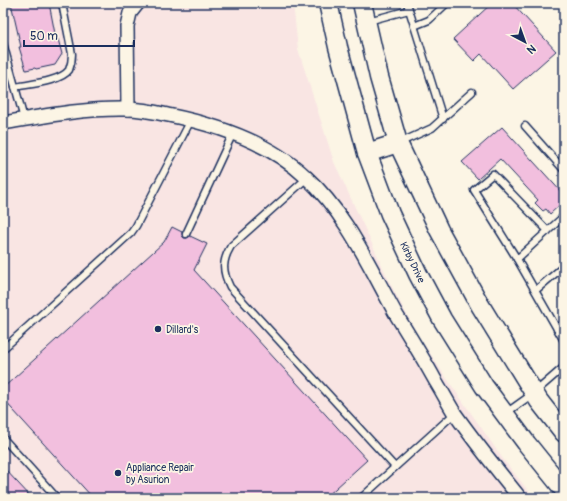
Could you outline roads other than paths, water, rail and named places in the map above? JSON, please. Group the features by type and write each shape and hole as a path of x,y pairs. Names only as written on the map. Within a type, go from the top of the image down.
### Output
{"main road":[{"name":"Kirby Drive","path":"328,3 338,47 367,153 390,214 418,274 442,319 484,386 527,444 564,490"},
{"path":"362,3 379,77 398,143 439,230 476,298 534,393 564,433"},
{"path":"367,153 398,143"}],"street":[{"path":"128,109 127,26 130,13 137,3"},
{"path":"3,123 44,115 89,110 128,109 156,112 192,120 233,133 263,147 288,162 307,178 333,207 356,241 396,314 455,413 520,498"}],"lane":[{"path":"15,87 56,79 68,70 72,61 72,54 62,3"},
{"path":"407,3 443,119"},
{"path":"414,26 429,20 447,3"},
{"path":"366,22 409,10"},
{"path":"3,43 24,119"},
{"path":"398,143 432,128 472,92"},
{"path":"3,349 131,233 192,120"},
{"path":"525,126 564,170"},
{"path":"186,234 233,133"},
{"path":"548,231 493,174 474,190 536,290 564,341"},
{"path":"307,178 231,246 226,255 224,276 230,287 395,467"},
{"path":"517,259 564,216"},
{"path":"536,290 564,266"},
{"path":"557,329 564,323"},
{"path":"505,414 534,393 564,367"},
{"path":"361,498 455,413"},
{"path":"3,438 57,498"}],"place":[{"name":"Dillard's","path":"158,329"},
{"name":"Appliance Repair by Asurion","path":"118,473"}]}
